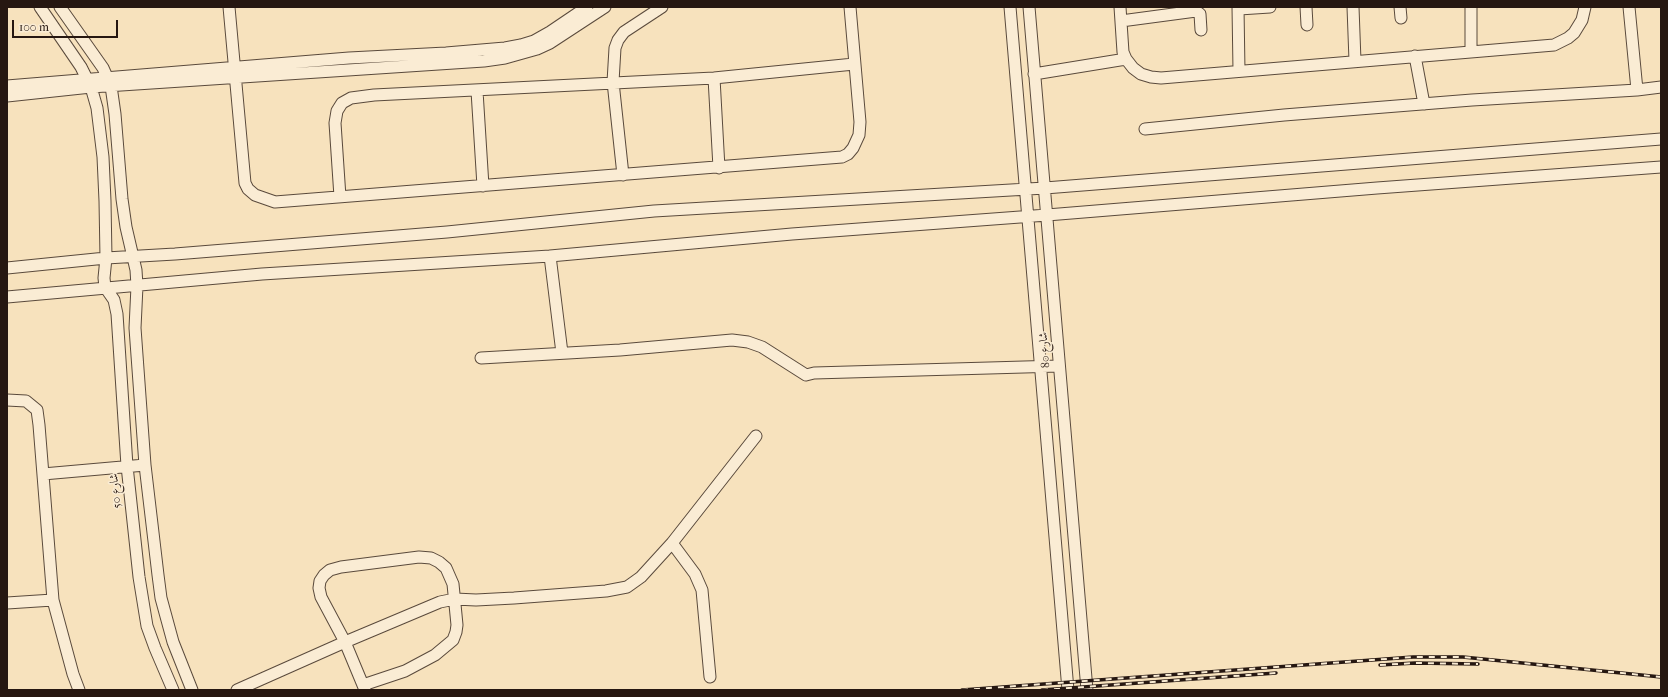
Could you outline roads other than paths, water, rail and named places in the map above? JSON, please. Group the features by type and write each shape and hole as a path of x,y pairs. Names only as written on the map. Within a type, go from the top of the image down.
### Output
{"street":[{"path":"40,7 90,83 97,108 103,157 106,258 104,266 106,287"},
{"path":"60,7 103,68 109,81 115,114 122,199 126,226 136,265 137,286 135,328 145,465 161,598 173,642 192,690"},
{"path":"229,7 245,183 248,189 256,195 275,202 719,168 842,157 848,154 853,148 859,135 860,122 850,7"},
{"path":"234,73 349,58 466,52 521,45 550,32 587,7"},
{"path":"7,96 109,81 234,73 355,69 484,61 504,58 530,51 550,43 605,7"},
{"path":"623,175 613,82 615,48 618,40 624,32 662,7"},
{"name":"شارع 80","path":"1010,7 1068,690"},
{"name":"شارع 80","path":"1029,7 1087,690"},
{"path":"1120,7 1123,52 1126,59 1133,68 1141,74 1161,78 1554,45 1574,33 1582,20 1584,7"},
{"path":"1239,71 1238,8 1270,7"},
{"path":"1306,7 1307,24"},
{"path":"1353,7 1355,61"},
{"path":"1471,7 1472,52"},
{"path":"1629,7 1637,90"},
{"path":"1121,21 1196,11 1199,13 1201,30"},
{"path":"1415,56 1424,104"},
{"path":"1034,74 1126,59"},
{"path":"340,197 335,123 337,111 342,103 351,98 374,95 714,78 854,64"},
{"path":"714,78 719,168"},
{"path":"7,86 90,83"},
{"path":"1145,129 1213,121 1661,87"},
{"path":"477,91 483,186"},
{"path":"7,268 106,258 175,254 440,232 654,211 1044,188 1661,139"},
{"path":"7,297 262,274 550,256 792,234 1047,215 1369,188 1661,167"},
{"path":"550,256 562,352"},
{"name":"شارع 50","path":"106,287 114,300 117,314 127,466 142,602 147,626 173,690"},
{"path":"481,358 562,352 620,350 732,340 748,342 762,347 806,375 814,373 1059,366"},
{"path":"7,400 26,401 36,410 39,425 53,600 63,640 79,690"},
{"path":"1046,428 1065,428"},
{"path":"237,690 440,602 455,599 476,600 514,598 627,587 641,577 672,543 756,436"},
{"path":"43,474 145,465"},
{"path":"672,543 695,574 702,590 710,677"},
{"path":"420,557 432,558 446,568 453,584 456,632 454,640 435,655 405,671 364,688 345,642 320,597 320,581 330,570 340,567 420,557"},
{"path":"7,604 53,600"}],"railway":[{"path":"962,690 1413,657 1463,657 1661,677"},
{"path":"1380,665 1415,663 1478,664"},
{"path":"1042,690 1276,673"}]}
